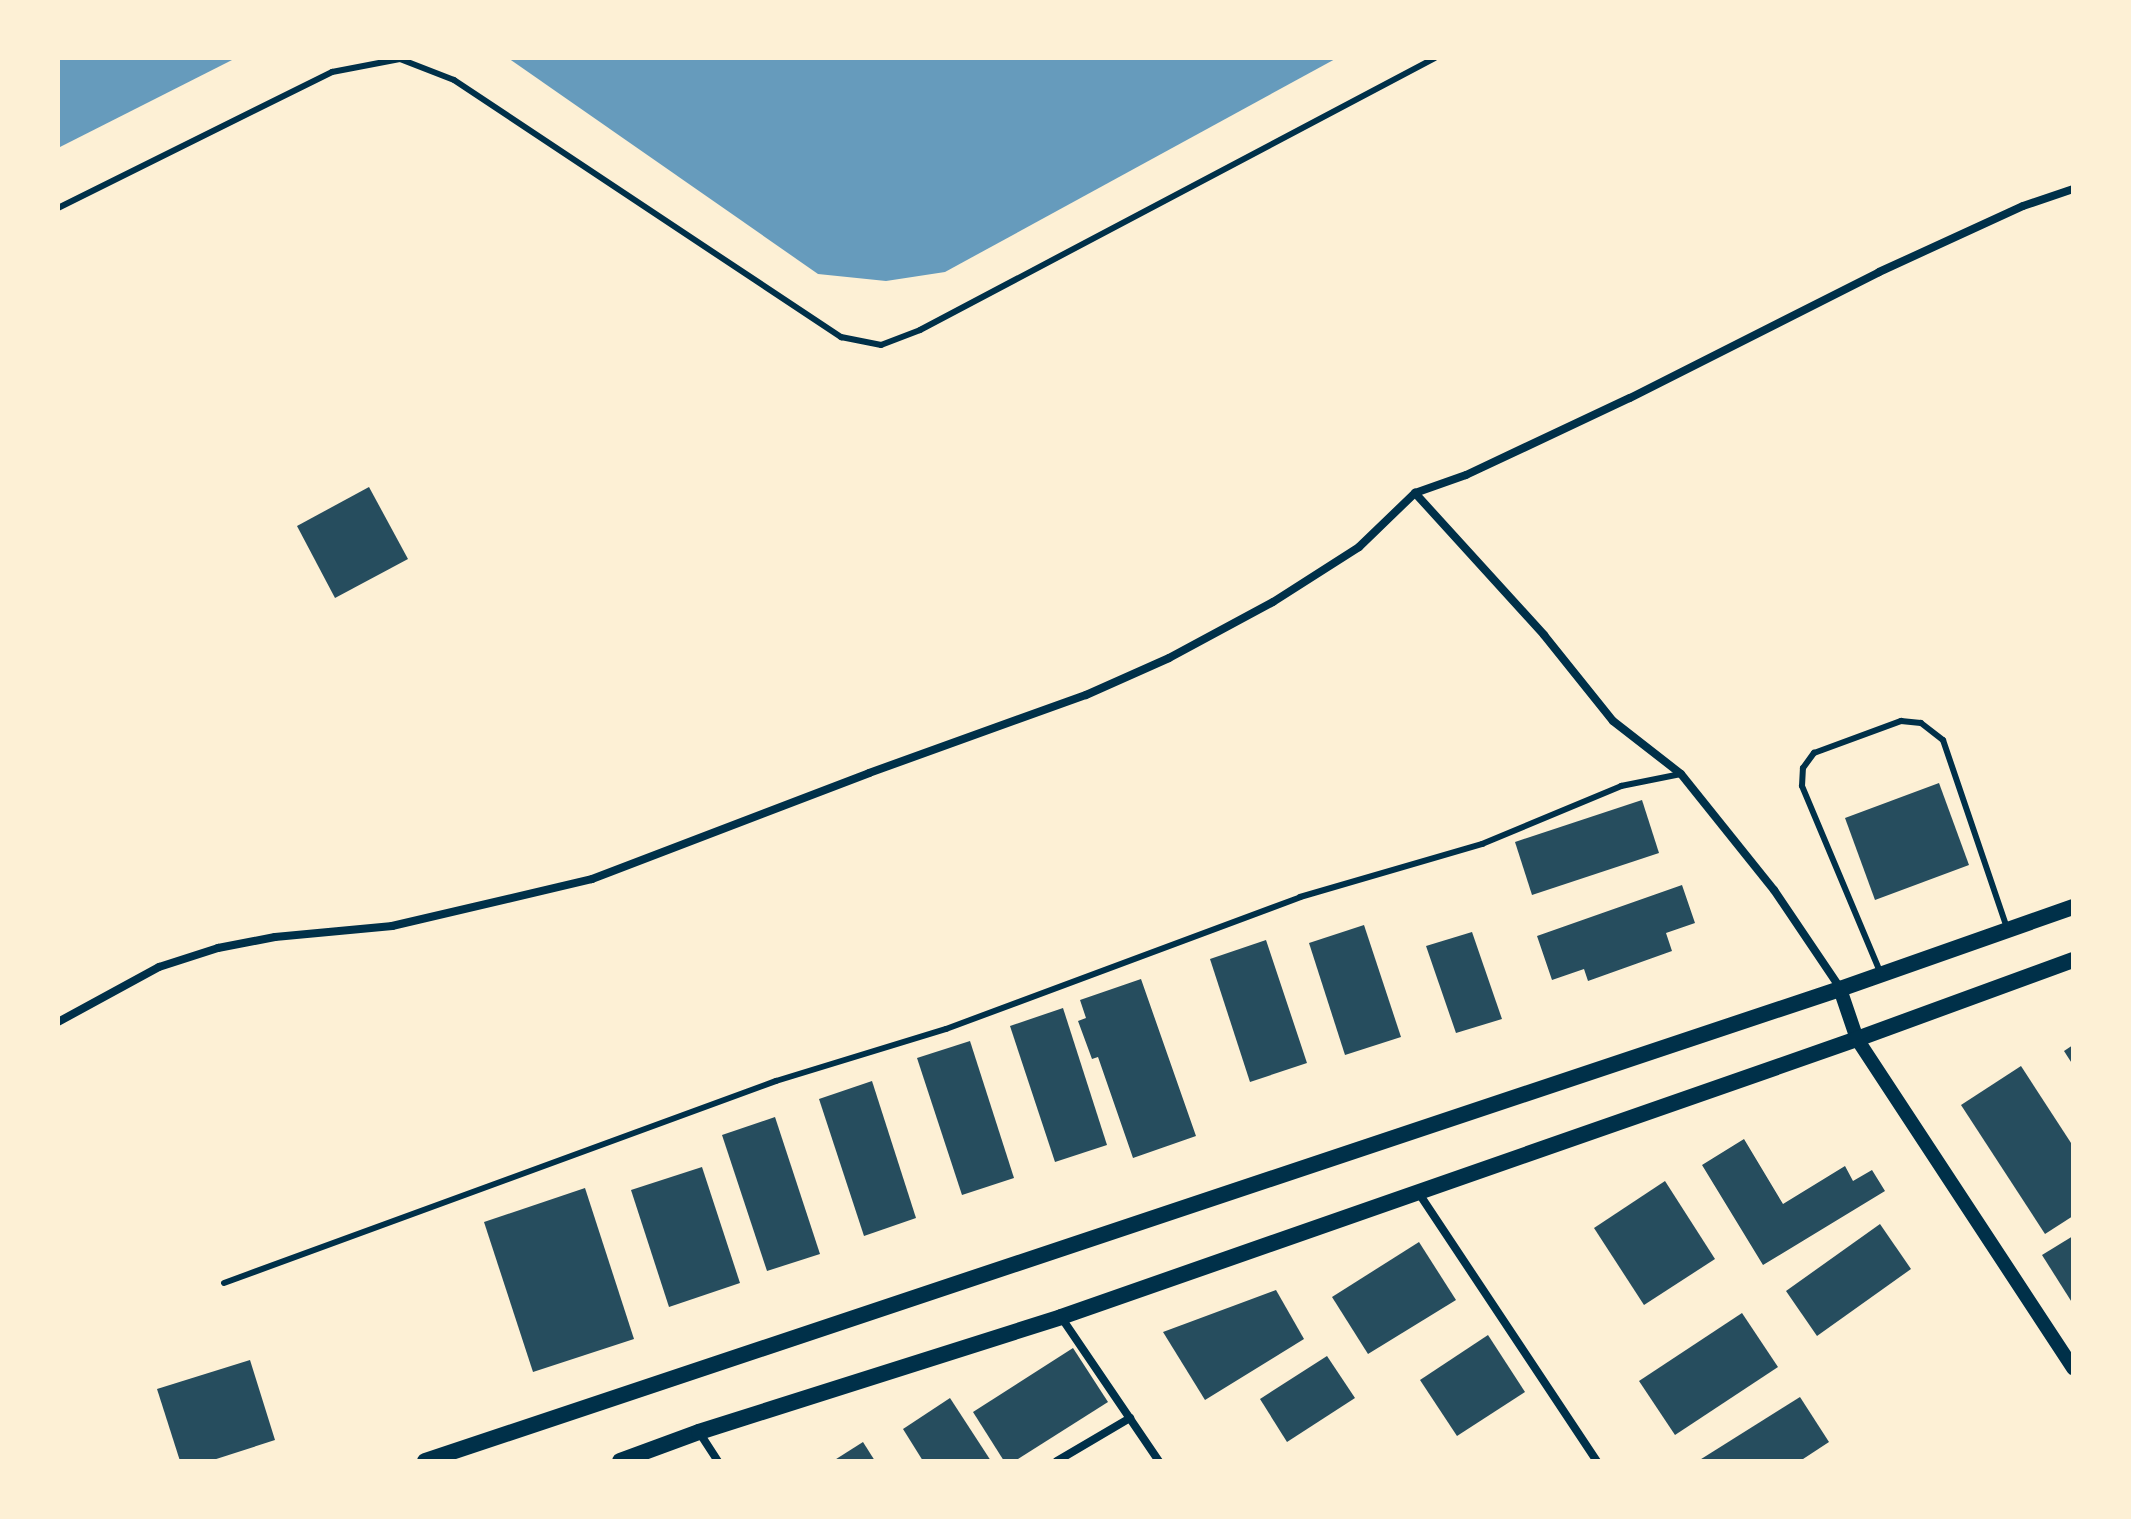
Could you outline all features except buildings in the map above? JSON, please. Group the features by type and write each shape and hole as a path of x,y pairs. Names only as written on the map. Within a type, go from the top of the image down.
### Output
{"main road":[{"path":"425,1461 1840,989 2073,907"},
{"path":"620,1461 699,1432 1061,1317 1857,1039 2073,960"}],"street":[{"path":"58,1022 159,967 218,948 275,937 392,926 592,879 869,773 1086,695 1169,658 1273,602 1359,547 1415,493 1466,475 1559,432 1879,272 2008,212 2073,189"},
{"path":"1415,493 1544,635 1613,721 1681,774 1774,890 1840,989 1857,1039 2073,1368"},
{"path":"1418,1192 1597,1461"},
{"path":"1061,1317 1159,1461"},
{"path":"1057,1461 1130,1418"},
{"path":"699,1432 718,1461"}],"lane":[{"path":"58,208 332,72 400,59 454,80 841,337 881,345 920,330 1435,58"},
{"path":"1881,974 1802,786 1802,777 1803,768 1814,753 1901,721 1921,723 1943,740 2008,930"},
{"path":"224,1283 776,1081 946,1029 1300,897 1482,844 1621,786 1681,774"}],"water":[{"path":"58,58 236,58 58,148"},
{"path":"508,58 1337,58 945,272 886,281 818,274"}]}
